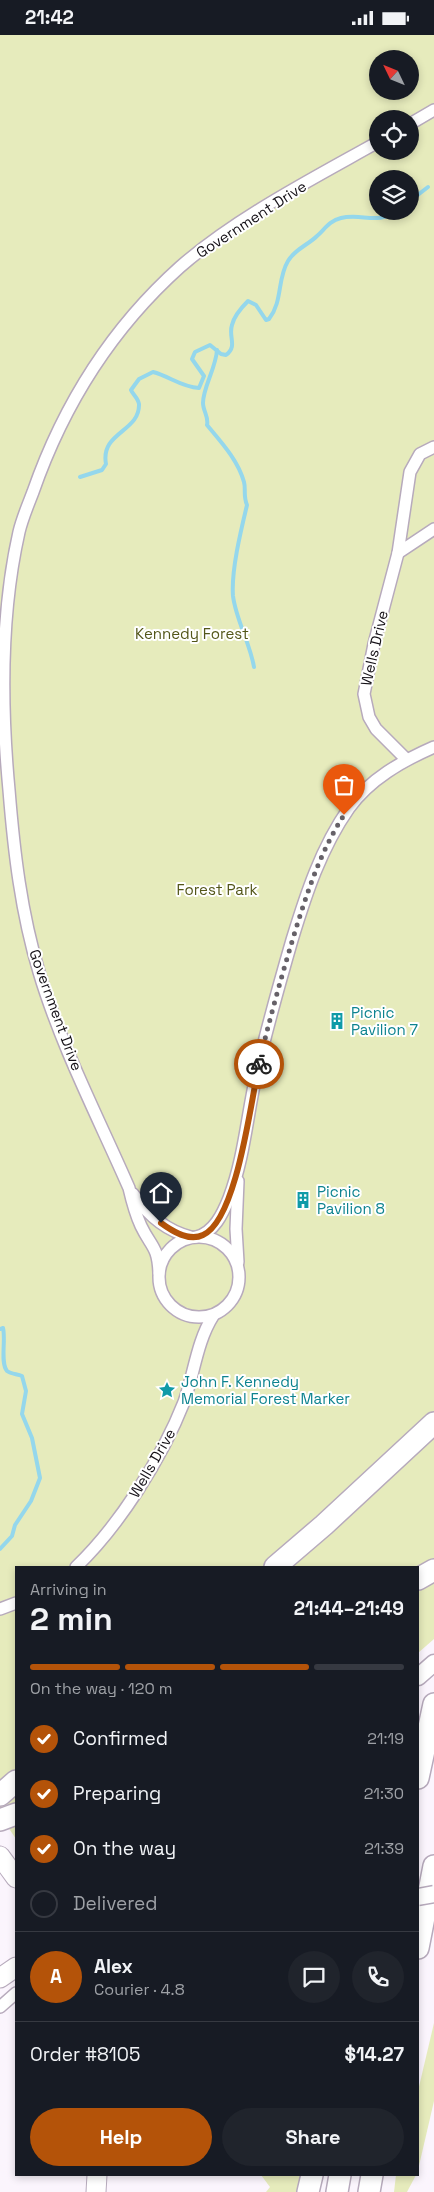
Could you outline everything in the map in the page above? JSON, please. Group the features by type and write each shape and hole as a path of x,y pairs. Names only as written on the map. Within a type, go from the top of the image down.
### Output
{"highway":[{"path":"276,1566 324,1525 434,1423"},
{"path":"419,1578 434,1570"},
{"path":"419,1774 434,1704"},
{"path":"0,1795 15,1782"},
{"path":"0,1820 15,1814"},
{"path":"419,1943 434,1866"},
{"path":"308,2192 312,2176"},
{"path":"337,2192 340,2176"},
{"path":"369,2192 372,2176"},
{"path":"383,2176 383,2192"}],"main road":[{"path":"0,1856 15,1877"},
{"path":"0,1979 15,1968"},
{"path":"96,2192 97,2176"}],"street":[{"path":"419,119 434,111"},
{"name":"Government Drive","path":"159,1273 156,1250 138,1220 129,1188 66,1045 40,974 26,924 16,868 6,765 4,651 6,619 20,530 52,441 67,411 97,362 146,302 178,269 228,231 369,147"},
{"name":"Wells Drive","path":"406,759 376,729 369,717 364,693 376,634 398,553 410,472 420,455 434,447"},
{"path":"398,553 434,529"},
{"path":"239,1167 218,1220 208,1232 172,1247 166,1255 159,1273 162,1293 174,1309 193,1317 213,1316 233,1301 238,1289 240,1277 236,1229 239,1167 256,1076 276,994 319,859 351,806 382,776 406,759 434,747"},
{"name":"Government Drive","path":"129,1188 142,1207 161,1223 170,1229 193,1237"},
{"path":"193,1237 217,1241 233,1255 238,1265"},
{"name":"Wells Drive","path":"77,1566 94,1550 113,1527 164,1445 184,1400 205,1330 213,1316"},
{"path":"0,1609 15,1603"},
{"path":"419,1676 434,1663"},
{"path":"419,1897 434,1894"},
{"path":"0,1979 15,1976"},
{"path":"0,2007 15,1994"}],"green space":[{"name":"Forest Park","path":"0,35 434,35 434,1639 419,1652 419,1566 15,1566 15,1838 0,1815"},
{"path":"434,2023 434,2101 419,2166 419,2087"},
{"path":"262,2176 301,2176 298,2192 266,2192 270,2187"},
{"path":"396,2176 415,2176 407,2192 394,2192"}],"waterway":[{"path":"419,194 428,187"},
{"path":"80,477 102,470 106,464 106,453 109,445 133,421 138,413 138,400 131,390 139,379 153,372 186,386 199,388 204,376 192,359 195,352 210,345 221,354 226,355 230,352 232,345 231,329 238,312 248,301 256,305 266,320 269,319 276,305 282,275 294,253 337,219 348,217 369,218"},
{"path":"217,350 205,391 203,406 207,425 238,466 245,485 247,505 235,563 233,596 254,667"},
{"path":"0,1329 3,1328 4,1333 3,1357 5,1367 7,1371 22,1376 26,1391 22,1414 32,1438 40,1478 31,1501 15,1525 12,1536 0,1549"}],"way so far":[{"path":"259,1064 276,994 319,859 344,815"}],"place":[{"name":"Picnic Pavilion 7","path":"337,1021"},
{"name":"Picnic Pavilion 8","path":"303,1200"},
{"name":"John F. Kennedy Memorial Forest Marker","path":"167,1390"}],"route":[{"path":"161,1223 182,1235 196,1237 203,1236 218,1220 239,1167 259,1064"}],"park label":[{"name":"Kennedy Forest","path":"192,633"}]}
